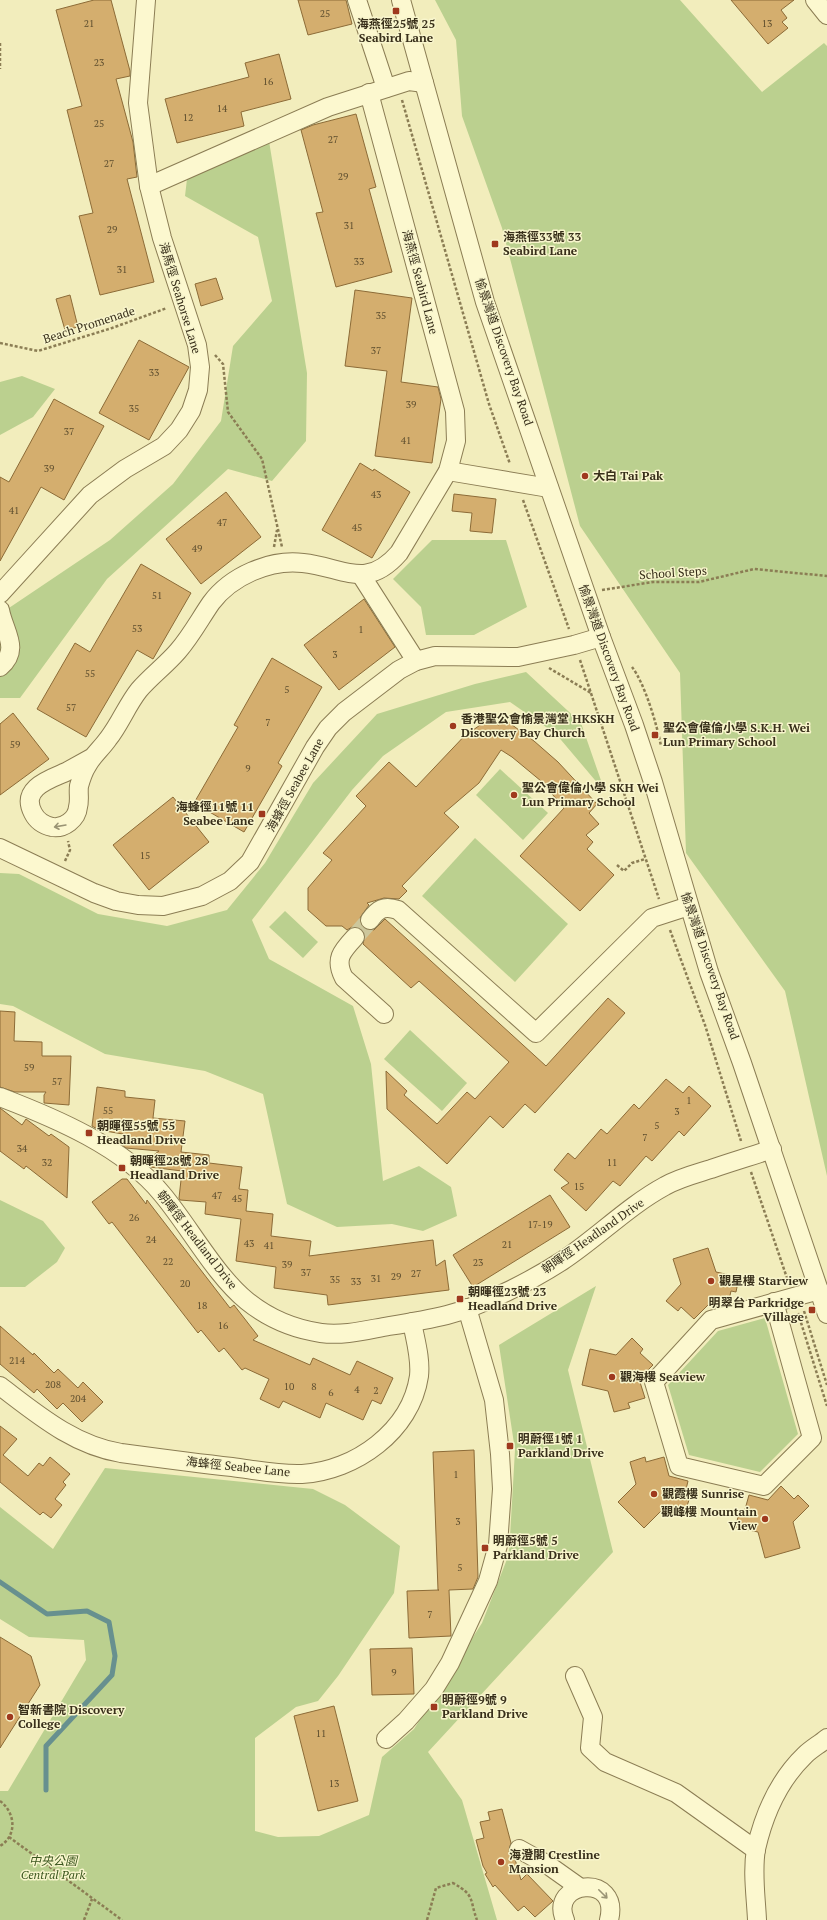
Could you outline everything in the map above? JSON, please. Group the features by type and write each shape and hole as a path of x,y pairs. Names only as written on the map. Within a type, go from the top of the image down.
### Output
{"street":[{"name":"海馬徑 Seahorse Lane","path":"2,594 90,495 125,469 164,446 179,430 191,411 198,390 200,368 197,351 165,252 149,186 138,102 146,0"},
{"path":"357,0 392,86"},
{"name":"愉景灣道 Discovery Bay Road","path":"401,0 485,302 653,782 688,906 709,972 772,1149 827,1314"},
{"path":"815,0 827,15"},
{"path":"149,186 321,110 409,81 424,83"},
{"name":"海燕徑 Seabird Lane","path":"93,756 81,781 78,808 74,817 66,825 56,827 45,825 36,819 31,809 31,798 35,789 43,782 77,766 93,756 108,740 139,690 179,650 214,600 239,578 254,571 287,563 303,563 361,575 376,572 389,565 398,553 448,471 456,441 455,411 369,93"},
{"path":"448,471 549,488"},
{"path":"361,575 416,661"},
{"path":"0,610 2,621 11,640 11,651 7,661 0,667"},
{"name":"海蜂徑 Seabee Lane","path":"0,848 106,898 150,906 189,901 216,890 230,881 250,862 315,747 328,728 344,712 399,670 416,661 435,656 518,657 574,645 601,637"},
{"path":"370,920 377,911 383,907 390,907 398,910 536,1033 652,918 688,906"},
{"path":"354,937 341,953 339,959 344,978 384,1014"},
{"name":"朝暉徑 Headland Drive","path":"0,1097 42,1114 87,1136 131,1165 161,1192 234,1289 259,1310 273,1318 304,1330 335,1334 412,1322 447,1315 467,1308 530,1280 562,1261 664,1186 686,1177 772,1149"},
{"path":"774,1302 812,1438 764,1486 679,1466 654,1382 711,1320 774,1302 819,1290"},
{"path":"386,1739 406,1721 434,1689 450,1663 488,1581 498,1545 502,1489 494,1400 467,1308"},
{"name":"海蜂徑 Seabee Lane","path":"0,1386 58,1429 84,1443 102,1450 274,1472 302,1474 315,1472 341,1465 365,1453 384,1439 401,1420 413,1396 419,1375 418,1354 412,1322"},
{"path":"575,1676 593,1717 590,1748 605,1762 676,1793 756,1850"},
{"path":"757,1920 755,1888 756,1850 770,1804 785,1777 805,1754 827,1738"},
{"path":"519,1849 579,1887"},
{"path":"565,1920 562,1909 564,1902 573,1890 579,1887 595,1888 607,1897 611,1912 609,1920"}],"path":[{"path":"0,44 0,69"},
{"path":"392,86 489,404 591,694 664,914 705,1025 746,1158 793,1297 827,1406"},
{"name":"Beach Promenade","path":"0,343 38,351 112,328 182,302"},
{"path":"197,351 208,351 213,353 218,356 223,364 228,412 262,459 277,528"},
{"name":"School Steps","path":"616,588 653,582 699,582 754,569 827,576"},
{"path":"548,667 591,694"},
{"path":"58,876 70,850 66,825"},
{"path":"616,864 624,870 632,863 645,859"},
{"path":"0,1800 6,1805 13,1821 9,1837 0,1846"},
{"path":"9,1837 122,1920"},
{"path":"427,1920 436,1888 453,1883 465,1890 472,1898 477,1920"},
{"path":"84,1920 92,1899"}],"green space":[{"path":"435,0 680,0 762,92 824,43 827,46 827,1176 785,991 686,853 680,673 580,526 502,228 462,116 456,40"},
{"path":"269,141 307,373 306,441 272,481 228,469 107,579 20,698 0,698 0,614 110,540 173,484 221,421 233,346 272,301 258,237 185,196 187,179"},
{"path":"22,376 55,389 33,417 0,435 0,382"},
{"path":"432,540 506,540 527,607 474,635 426,635 421,607 393,579"},
{"path":"526,672 581,723 605,792 556,734 510,702 446,712 383,756 352,790 252,920 269,959 353,1006 371,1064 383,1181 419,1166 451,1187 457,1216 423,1231 392,1224 337,1227 287,1204 263,1094 205,1071 105,1054 13,1006 0,1004 0,873 19,874 98,914 167,926 227,910 265,863 313,783 377,714 475,684"},
{"path":"500,769 548,813 523,840 476,795"},
{"path":"475,838 568,924 515,982 422,896"},
{"path":"285,911 318,942 303,958 269,927"},
{"path":"410,1030 467,1083 442,1111 384,1059"},
{"path":"0,1200 43,1221 65,1248 57,1262 25,1287 0,1287"},
{"name":"中央公園 Central Park","path":"596,1286 568,1370 613,1552 428,1752 462,1800 497,1920 0,1920 0,1791 8,1791 86,1660 84,1640 29,1637 0,1619 0,1507 53,1549 105,1468 313,1489 345,1505 400,1546 394,1593 338,1676 318,1701 296,1707 255,1738 255,1831 278,1837 319,1836 369,1815 382,1757 414,1729 482,1623 509,1554 515,1450 499,1345"},
{"path":"765,1318 798,1434 760,1472 689,1455 668,1385 718,1331"}],"building":[{"path":"94,0 111,0 130,71 130,76 116,79 133,142 137,177 127,179 154,282 100,295 79,216 93,213 67,110 82,106 56,10"},
{"path":"298,0 346,0 352,24 308,35"},
{"path":"731,0 794,0 781,10 787,18 782,22 788,28 768,44"},
{"path":"279,54 291,99 241,112 244,126 177,143 165,99 249,77 245,63"},
{"path":"356,114 376,187 369,189 392,272 336,287 316,213 323,212 301,130 313,125"},
{"path":"216,278 223,299 201,306 195,284"},
{"path":"355,290 412,298 401,382 438,387 441,399 432,463 375,456 387,371 345,366"},
{"path":"70,295 78,327 65,330 56,299"},
{"path":"139,340 189,367 149,440 99,413"},
{"path":"54,399 104,426 64,500 41,487 0,561 0,477 9,482"},
{"path":"360,463 373,471 374,469 410,492 372,558 322,530"},
{"path":"226,492 261,537 201,584 166,539"},
{"path":"454,494 496,499 492,533 470,531 472,513 452,511"},
{"path":"141,564 191,593 153,659 137,650 86,737 37,709 75,643 90,652"},
{"path":"364,599 395,647 339,690 304,645"},
{"path":"272,658 322,687 278,763 282,766 244,832 194,803 238,727 234,725"},
{"path":"13,713 49,759 0,795 0,724"},
{"path":"504,719 534,741 558,762 597,804 589,813 599,824 586,835 593,842 587,849 614,875 580,911 520,856 564,808 541,781 512,757 501,750 479,783 444,813 459,827 402,886 407,891 399,899 384,898 367,903 369,905 360,918 360,924 364,929 374,930 385,919 546,1066 608,998 625,1013 535,1113 525,1104 503,1128 490,1116 447,1164 387,1109 386,1071 407,1091 404,1095 437,1124 467,1092 475,1099 509,1062 419,981 411,988 363,944 365,934 362,929 352,927 347,930 342,926 326,926 308,910 308,888 332,860 323,853 366,806 356,796 389,762 416,787 471,729 473,730 486,721 499,725"},
{"path":"173,797 209,842 149,890 113,845"},
{"path":"0,1011 15,1012 14,1041 42,1042 42,1056 71,1056 69,1105 44,1103 44,1095 46,1092 15,1092 0,1087"},
{"path":"666,1079 683,1093 689,1086 711,1106 684,1136 679,1131 652,1161 646,1156 620,1186 613,1181 586,1211 561,1188 569,1183 554,1170 568,1153 575,1159 601,1129 607,1134 634,1104 639,1109"},
{"path":"97,1087 125,1091 125,1097 155,1100 153,1118 185,1121 181,1152 209,1155 209,1163 242,1167 239,1189 248,1190 246,1211 273,1214 271,1236 311,1241 309,1256 433,1240 436,1266 445,1260 449,1290 328,1305 327,1295 274,1288 276,1267 236,1261 241,1219 205,1214 206,1202 180,1200 182,1171 150,1167 151,1157 159,1151 126,1148 122,1145 123,1134 99,1130 92,1126"},
{"path":"0,1108 22,1125 26,1119 49,1136 51,1134 69,1147 67,1198 26,1166 24,1169 0,1151"},
{"path":"122,1179 127,1179 146,1204 147,1200 230,1308 234,1305 258,1336 253,1340 310,1365 313,1358 350,1375 357,1361 393,1378 381,1404 372,1400 363,1420 326,1403 320,1418 283,1401 279,1408 260,1399 269,1379 245,1368 242,1370 224,1348 219,1352 201,1330 198,1333 112,1222 109,1224 92,1202"},
{"path":"550,1195 570,1227 473,1287 453,1255"},
{"name":"觀星樓 Starview","path":"708,1248 716,1272 739,1277 736,1292 731,1291 728,1304 719,1307 708,1305 694,1319 681,1307 678,1311 666,1301 681,1284 673,1259"},
{"path":"0,1326 33,1355 34,1353 54,1373 58,1369 78,1388 83,1382 103,1402 82,1422 63,1403 57,1409 37,1389 34,1393 0,1364"},
{"name":"觀海樓 Seaview","path":"632,1338 643,1349 640,1353 653,1365 639,1379 645,1398 628,1403 630,1408 614,1412 608,1391 582,1385 590,1349 616,1355"},
{"path":"0,1426 17,1439 3,1455 28,1476 39,1463 43,1466 50,1457 70,1474 63,1482 66,1485 55,1499 62,1505 51,1518 43,1512 40,1515 0,1482"},
{"path":"474,1450 478,1577 473,1589 449,1590 451,1636 409,1638 407,1591 439,1590 433,1452"},
{"name":"觀霞樓 Sunrise","path":"645,1457 646,1462 664,1457 669,1476 688,1481 684,1498 689,1500 684,1515 663,1509 644,1528 618,1502 636,1484 630,1462"},
{"name":"觀峰樓 Mountain View","path":"781,1486 794,1499 798,1495 809,1506 793,1522 800,1548 765,1558 758,1532 736,1527 739,1511 744,1513 749,1495 768,1500"},
{"name":"智新書院 Discovery College","path":"0,1637 31,1656 40,1685 0,1748"},
{"path":"412,1648 414,1694 372,1695 370,1649"},
{"path":"334,1706 358,1801 318,1811 294,1716"},
{"name":"海澄閣 Crestline Mansion","path":"502,1809 511,1843 509,1850 510,1855 515,1859 521,1880 527,1874 553,1901 535,1917 524,1906 518,1911 495,1885 493,1887 485,1874 487,1873 483,1866 476,1840 484,1838 480,1822 490,1820 488,1812"}],"waterway":[{"path":"0,1582 47,1614 87,1611 109,1622 115,1656 112,1675 46,1746 46,1790"}],"tunnel":[{"path":"355,937 370,920"}],"place":[{"name":"海燕徑25號 25 Seabird Lane","path":"396,11"},
{"name":"海燕徑33號 33 Seabird Lane","path":"495,244"},
{"name":"大白 Tai Pak","path":"585,476"},
{"name":"香港聖公會愉景灣堂 HKSKH Discovery Bay Church","path":"453,726"},
{"name":"聖公會偉倫小學 S.K.H. Wei Lun Primary School","path":"655,735"},
{"name":"聖公會偉倫小學 SKH Wei Lun Primary School","path":"514,795"},
{"name":"海蜂徑11號 11 Seabee Lane","path":"262,814"},
{"name":"朝暉徑55號 55 Headland Drive","path":"89,1133"},
{"name":"朝暉徑28號 28 Headland Drive","path":"122,1168"},
{"name":"觀星樓 Starview","path":"711,1281"},
{"name":"朝暉徑23號 23 Headland Drive","path":"460,1299"},
{"name":"明翠台 Parkridge Village","path":"812,1310"},
{"name":"觀海樓 Seaview","path":"612,1377"},
{"name":"明蔚徑1號 1 Parkland Drive","path":"510,1446"},
{"name":"觀霞樓 Sunrise","path":"654,1494"},
{"name":"觀峰樓 Mountain View","path":"765,1519"},
{"name":"明蔚徑5號 5 Parkland Drive","path":"485,1548"},
{"name":"明蔚徑9號 9 Parkland Drive","path":"434,1707"},
{"name":"智新書院 Discovery College","path":"10,1717"},
{"name":"海澄閣 Crestline Mansion","path":"501,1862"}]}
